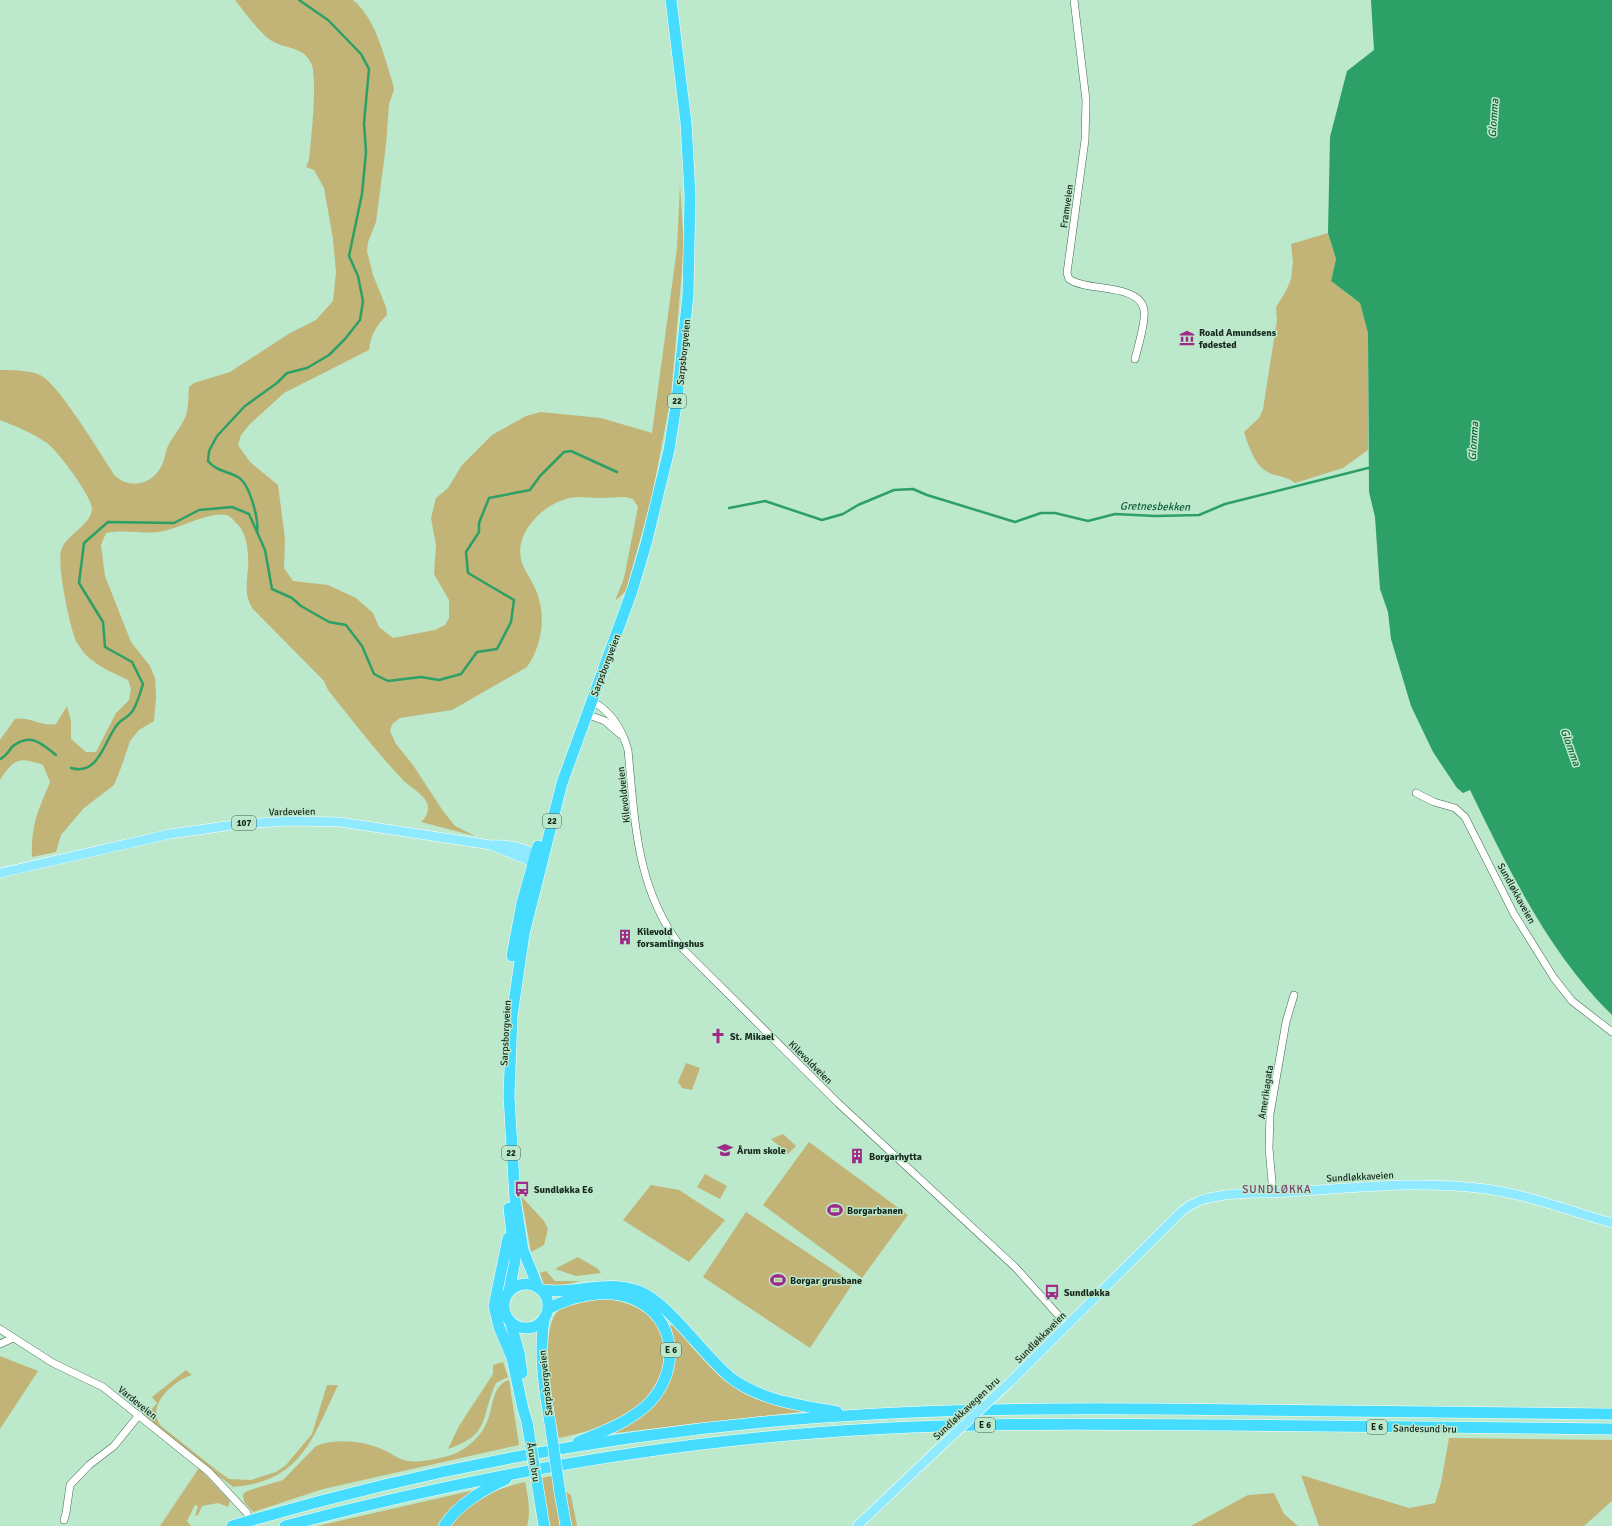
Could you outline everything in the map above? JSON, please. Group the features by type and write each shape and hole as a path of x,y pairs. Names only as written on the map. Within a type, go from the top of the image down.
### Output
{"highway":[{"name":"Sarpsborgveien","path":"510,1291 515,1261 509,1204 503,1096 505,1021 514,943 536,858 562,787 562,783 586,714 632,591 646,544 669,450 684,349 690,247 688,159 671,0"},
{"name":"Sarpsborgveien","path":"536,858 518,962 512,1016 509,1078 510,1131 515,1199 523,1250 540,1288"},
{"name":"22","path":"509,1204 506,1217 508,1244 494,1306 499,1327 512,1358 527,1422"},
{"path":"510,1291 514,1287 526,1283 540,1288"},
{"name":"E 6","path":"540,1288 565,1290 609,1286 624,1287 639,1291 660,1305 722,1370 747,1388 780,1401 853,1415"},
{"name":"22","path":"540,1288 547,1299 546,1314"},
{"name":"22","path":"510,1291 506,1296 504,1309 510,1321"},
{"name":"E 6","path":"546,1314 558,1303 576,1297 605,1294 631,1298 641,1303 660,1320 670,1342 669,1368 664,1381 649,1403 622,1422 565,1449"},
{"name":"Sarpsborgveien","path":"546,1314 541,1347 542,1370 566,1526"},
{"path":"510,1321 521,1327 527,1328 533,1326 546,1314"},
{"name":"Sarpsborgveien","path":"510,1321 519,1352 527,1422"},
{"name":"Sandesund bru","path":"853,1415 1007,1409 1612,1414"},
{"name":"E 6","path":"232,1526 332,1498 411,1479 565,1449 729,1426 853,1415"},
{"name":"Årum bru","path":"527,1422 544,1526"},
{"name":"Sandesund bru","path":"519,1473 677,1447 828,1431 976,1425 1142,1424 1612,1429"},
{"name":"E 6","path":"285,1526 384,1501 519,1473"},
{"name":"E 6","path":"444,1526 457,1510 474,1497 519,1473"}],"main road":[{"name":"Vardeveien","path":"0,872 170,834 240,824 291,821 365,824 519,848 536,858"},
{"name":"Sundløkkaveien","path":"1010,1382 1190,1204 1220,1195 1273,1193 1358,1186 1438,1185 1478,1188 1522,1196 1612,1223"},
{"name":"Sundløkkavegen bru","path":"857,1526 1010,1382"}],"street":[{"name":"Framveien","path":"1074,0 1086,100 1085,140 1067,273 1068,279 1079,284 1130,293 1142,303 1144,311 1135,359"},
{"name":"Kilevoldveien","path":"591,701 599,705 610,714 620,728 625,740 628,750 639,846 646,882 667,929 681,947 838,1103 1013,1266 1067,1324"},
{"path":"586,714 604,721 617,730 625,740"},
{"name":"Sundløkkaveien","path":"1416,793 1434,802 1455,808 1465,817 1514,914 1554,978 1572,1001 1612,1032"},
{"name":"Amerikagata","path":"1273,1193 1269,1148 1270,1114 1286,1022 1294,995"},
{"name":"Vardeveien","path":"0,1330 53,1363 103,1387 209,1472 247,1513"},
{"path":"0,1344 13,1338"},
{"path":"64,1520 70,1485 89,1465 114,1446 138,1415"}],"shaded area":[{"path":"235,0 353,0 368,17 382,50 394,90 389,104 386,145 376,222 368,242 367,251 373,275 386,307 387,315 375,331 371,339 369,350 284,393 250,424 241,435 238,445 250,462 278,485 285,539 284,568 293,581 328,585 356,598 373,613 379,627 393,638 435,630 445,625 449,618 449,600 434,574 436,545 431,518 436,498 448,488 462,465 492,435 526,416 541,412 601,418 652,433 677,248 680,185 684,247 671,397 652,496 626,591 615,601 624,578 638,507 633,499 625,497 573,497 560,501 542,512 527,529 520,549 522,563 538,596 542,617 540,638 537,648 527,667 452,710 400,718 392,724 390,731 396,744 413,765 443,811 455,826 475,836 421,822 428,810 424,798 404,781 382,757 328,690 324,681 253,609 247,596 248,550 246,541 241,529 231,517 219,514 202,518 166,531 120,531 106,533 101,545 105,576 131,642 150,666 155,678 156,697 154,721 139,730 130,741 114,785 84,808 61,835 56,852 32,857 34,826 50,782 43,765 22,760 13,764 0,780 0,740 15,719 26,719 51,725 56,724 67,706 71,721 71,739 86,752 96,752 116,713 129,700 131,689 128,680 101,666 84,652 74,636 68,612 62,583 60,558 61,551 68,540 87,521 92,510 91,504 74,475 52,447 36,436 0,420 0,370 31,372 40,375 48,381 68,405 115,476 127,483 140,483 152,478 161,467 168,447 185,418 188,407 189,387 194,383 230,372 290,333 316,320 333,301 336,272 333,239 324,188 314,170 306,167 309,160 314,95 313,70 311,63 308,58 299,51 277,44 263,34"},
{"path":"1328,233 1336,259 1331,281 1360,303 1368,333 1368,450 1343,468 1295,483 1292,480 1269,473 1258,464 1247,442 1244,432 1259,418 1263,409 1277,320 1276,307 1286,291 1291,279 1293,262 1291,244"},
{"path":"686,1063 700,1068 692,1090 682,1088 678,1082"},
{"path":"783,1134 796,1146 788,1154 771,1139"},
{"name":"Borgarbanen","path":"809,1142 908,1215 862,1278 763,1205"},
{"path":"705,1174 727,1186 720,1199 697,1187"},
{"path":"651,1185 679,1190 725,1220 689,1262 623,1220"},
{"path":"521,1196 544,1221 548,1229 544,1245 531,1252"},
{"name":"Borgar grusbane","path":"746,1212 853,1283 810,1348 703,1277"},
{"path":"578,1257 598,1269 601,1273 576,1276 555,1269"},
{"path":"546,1271 555,1281 580,1281 553,1288 544,1285 540,1273"},
{"path":"600,1299 616,1300 631,1305 644,1312 655,1322 662,1334 666,1347 666,1362 655,1388 642,1403 632,1411 609,1424 559,1438 549,1371 549,1334 552,1320 563,1307 579,1302"},
{"path":"672,1325 718,1374 739,1390 749,1396 771,1404 809,1411 606,1434 628,1423 672,1372 675,1347 668,1327"},
{"path":"0,1356 38,1371 0,1429"},
{"path":"503,1362 508,1377 496,1383 482,1423 478,1430 472,1437 448,1449 459,1426 493,1374 493,1365"},
{"path":"186,1370 192,1375 177,1383 163,1395 156,1410 157,1418 161,1426 229,1479 251,1480 276,1472 286,1465 312,1434 327,1385 338,1385 312,1439 302,1454 290,1467 275,1476 256,1483 233,1487 162,1432 142,1412 144,1409 148,1414 157,1403 152,1397"},
{"path":"509,1380 519,1445 323,1489 253,1512 244,1502 243,1494 247,1491 283,1480 316,1446 324,1444 341,1441 367,1444 384,1450 396,1457 413,1461 425,1461 450,1456 472,1443 480,1434 488,1420 495,1393 503,1383"},
{"path":"1449,1438 1612,1440 1612,1501 1584,1526 1319,1526 1301,1475 1409,1508 1435,1503 1441,1483"},
{"path":"199,1468 230,1501 228,1507 218,1503 202,1506 198,1515 195,1516 198,1506 195,1505 187,1521 191,1526 160,1526"},
{"path":"552,1476 560,1526 548,1526 541,1478"},
{"path":"525,1482 529,1510 527,1526 450,1526 462,1511 478,1499 501,1489"},
{"path":"479,1489 439,1526 317,1526"},
{"path":"566,1492 571,1495 577,1526 571,1526"},
{"path":"1274,1493 1284,1514 1298,1526 1191,1526 1248,1495"}],"water":[{"name":"Glomma","path":"1371,0 1612,0 1612,1015 1589,991 1568,965 1549,937 1515,880 1470,790 1463,793 1457,788 1433,752 1411,706 1391,639 1388,612 1380,589 1375,517 1369,492 1368,333 1360,303 1331,281 1336,259 1328,233 1330,137 1347,71 1374,50"}],"waterway":[{"path":"257,532 257,519 250,494 246,487 238,477 218,469 211,464 208,461 209,451 217,436 245,406 277,383 287,373 307,368 329,355 345,339 360,320 363,301 358,276 349,256 362,194 366,152 364,123 369,69 361,54 328,20 299,0"},
{"name":"Gretnesbekken","path":"71,768 80,769 88,767 100,756 112,732 135,707 143,684 132,662 105,647 103,622 79,583 84,543 108,522 174,523 199,510 232,507 249,514 265,550 272,589 292,598 301,606 329,622 346,625 362,646 374,674 388,681 421,677 439,680 461,674 477,652 497,649 511,622 514,600 468,573 466,552 479,532 479,523 489,498 530,490 540,476 564,452 571,451 617,472"},
{"name":"Gretnesbekken","path":"729,508 765,501 822,520 843,514 858,505 894,490 913,489 927,495 1015,522 1041,513 1055,513 1088,521 1115,514 1155,516 1199,515 1225,504 1372,467"},
{"name":"Gretnesbekken","path":"0,759 6,755 13,746 25,740 36,741 56,755"}],"place":[{"name":"Roald Amundsens fødested","path":"1187,338"},
{"name":"Kilevold forsamlingshus","path":"625,937"},
{"name":"St. Mikael","path":"718,1036"},
{"name":"Årum skole","path":"725,1150"},
{"name":"Borgarhytta","path":"857,1156"},
{"name":"Sundløkka E6","path":"522,1189"},
{"name":"Borgarbanen","path":"835,1210"},
{"name":"Borgar grusbane","path":"778,1280"},
{"name":"Sundløkka","path":"1052,1292"}],"district":[{"name":"SUNDLØKKA","path":"1277,1189"}]}
